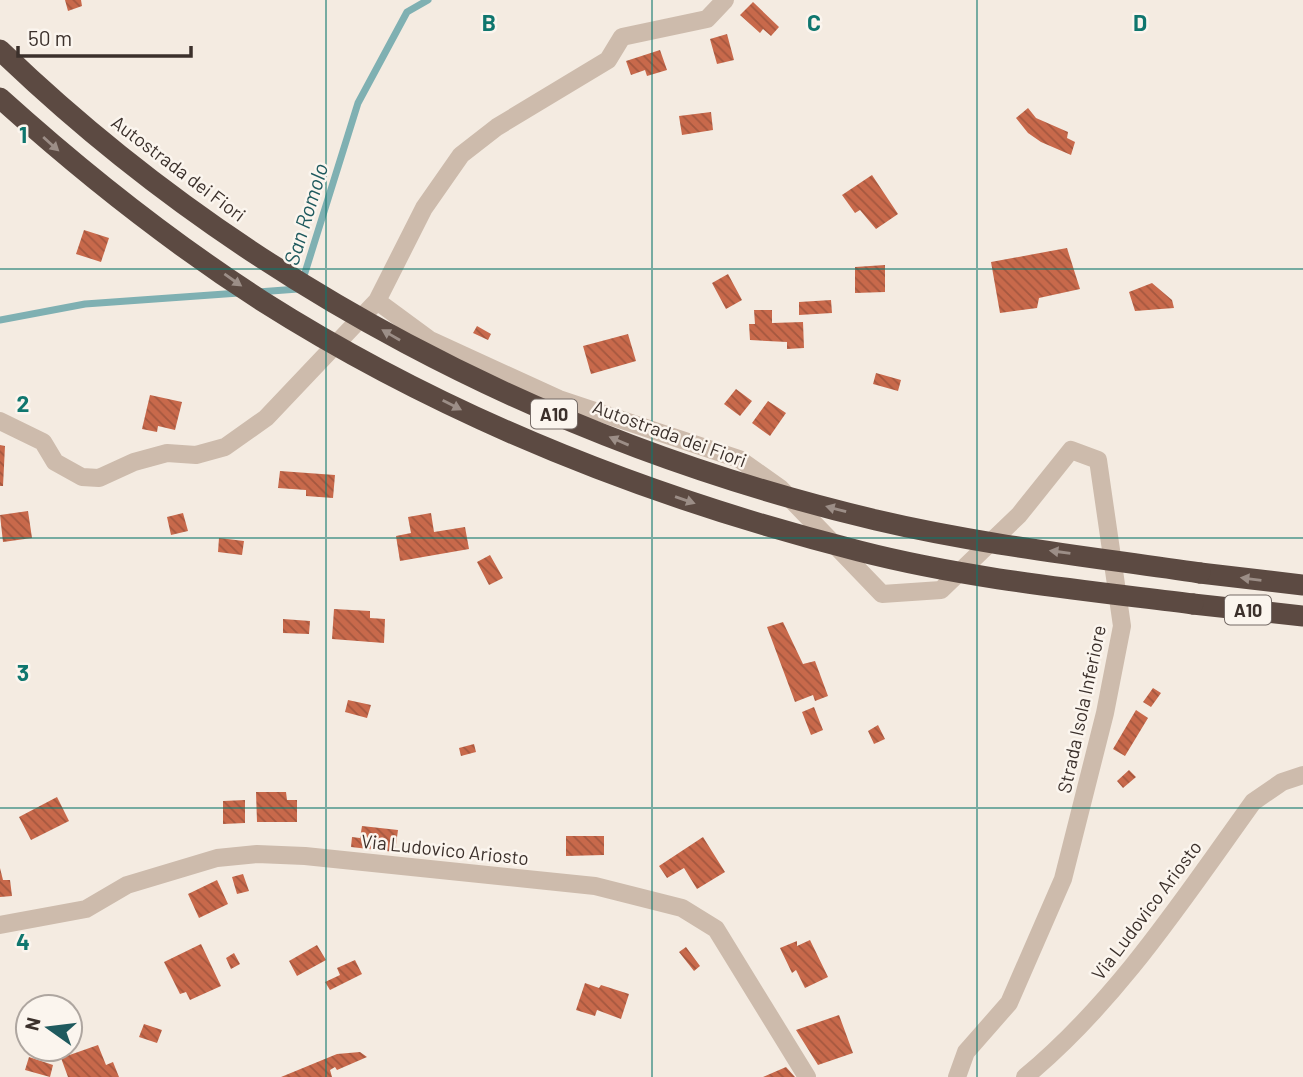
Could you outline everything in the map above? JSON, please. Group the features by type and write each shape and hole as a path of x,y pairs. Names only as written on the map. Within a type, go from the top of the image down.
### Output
{"highway":[{"name":"Autostrada dei Fiori","path":"0,50 47,95 157,184 253,251 395,338 500,391 632,446 763,490 878,520 1021,547 1303,585"},
{"name":"A10","path":"0,98 74,163 156,226 262,301 370,363 472,415 595,468 731,516 862,552 995,577 1303,616"}],"street":[{"path":"0,421 43,442 55,462 82,477 99,478 134,462 167,453 196,455 225,447 266,418 377,300 424,208 461,155 497,127 608,60 622,37 707,19 725,0"},
{"name":"Strada Isola Inferiore","path":"377,300 430,340 559,399 739,459 780,488 882,594 941,590 1020,515 1071,450 1098,460 1122,626 1105,713 1063,879 1009,1003 966,1052 957,1077"},
{"name":"Via Ludovico Ariosto","path":"1025,1077 1059,1049 1098,1009 1253,802 1282,782 1303,775"},
{"name":"Via Ludovico Ariosto","path":"0,925 86,909 127,885 217,858 257,853 595,886 682,908 716,929 807,1077"}],"building":[{"path":"65,0 81,0 82,6 68,11"},
{"path":"753,2 779,27 771,36 763,29 760,33 740,15"},
{"path":"727,34 734,60 717,64 710,39"},
{"path":"660,50 667,70 647,76 645,70 631,75 626,61"},
{"path":"1028,108 1036,118 1068,132 1067,138 1075,142 1071,155 1028,133 1016,118"},
{"path":"711,112 713,130 682,135 679,116"},
{"path":"872,175 898,214 876,229 860,210 855,213 842,195"},
{"path":"84,230 109,238 101,262 76,254"},
{"path":"1067,248 1080,289 1039,298 1037,308 1000,313 991,262"},
{"path":"885,265 885,292 855,293 855,267"},
{"path":"728,274 742,300 726,309 712,283"},
{"path":"1152,283 1172,300 1174,308 1135,311 1129,292"},
{"path":"831,300 832,313 799,315 799,302"},
{"path":"754,310 772,310 772,323 803,322 804,348 787,349 787,342 750,340 749,324 755,324"},
{"path":"477,326 491,334 488,340 473,333"},
{"path":"628,334 636,361 591,374 583,346"},
{"path":"876,373 901,380 898,391 873,384"},
{"path":"736,389 752,401 740,416 724,404"},
{"path":"150,395 182,402 175,430 158,426 157,432 142,429"},
{"path":"768,401 786,413 770,436 752,423"},
{"path":"0,445 5,446 3,486 0,486"},
{"path":"280,471 335,475 333,498 306,496 306,490 278,488"},
{"path":"28,511 32,538 3,542 0,515"},
{"path":"183,513 188,531 171,535 167,517"},
{"path":"431,513 434,532 465,527 469,549 400,561 396,536 411,533 408,517"},
{"path":"219,538 244,541 242,555 218,552"},
{"path":"490,555 503,578 489,585 477,562"},
{"path":"334,609 370,611 370,618 385,619 384,643 332,639"},
{"path":"283,619 310,621 309,634 283,633"},
{"path":"783,622 803,664 815,661 828,696 815,701 813,695 795,702 767,627"},
{"path":"1153,688 1161,693 1151,707 1143,702"},
{"path":"348,700 371,705 367,718 345,712"},
{"path":"814,707 823,730 811,735 802,712"},
{"path":"1136,710 1148,718 1125,756 1113,749"},
{"path":"878,725 885,739 874,744 868,731"},
{"path":"474,744 476,752 461,756 459,748"},
{"path":"1129,770 1136,777 1123,788 1117,781"},
{"path":"256,792 286,792 287,800 297,800 297,822 257,822"},
{"path":"57,797 69,821 31,840 19,817"},
{"path":"245,800 245,823 223,824 223,801"},
{"path":"362,826 398,830 395,852 351,847 352,837 360,838"},
{"path":"566,836 604,836 604,855 566,856"},
{"path":"703,837 725,872 697,889 684,868 667,878 659,866"},
{"path":"0,868 3,880 10,880 12,896 0,897"},
{"path":"243,874 249,891 237,894 232,877"},
{"path":"217,880 228,904 199,918 188,894"},
{"path":"810,940 828,977 805,988 796,970 792,973 780,948 797,941 797,946"},
{"path":"201,944 221,986 190,1000 186,992 180,994 164,962"},
{"path":"317,945 326,960 297,976 289,961"},
{"path":"686,947 700,966 694,971 679,952"},
{"path":"234,953 240,964 231,969 226,958"},
{"path":"355,960 362,974 330,990 325,982 340,975 337,968"},
{"path":"585,983 629,994 621,1019 597,1010 595,1016 576,1010"},
{"path":"839,1015 853,1053 818,1065 796,1030"},
{"path":"144,1024 162,1030 157,1043 139,1037"},
{"path":"98,1045 106,1065 113,1062 119,1077 68,1077 63,1063 84,1063 84,1050"},
{"path":"360,1052 367,1057 337,1070 335,1067 330,1070 332,1077 281,1077 337,1054"},
{"path":"27,1063 53,1065 50,1077 25,1070"},
{"path":"786,1067 795,1077 763,1077"}],"waterway":[{"name":"San Romolo","path":"303,279 358,103 407,12 428,0"},
{"name":"San Romolo","path":"258,292 298,289"},
{"name":"San Romolo","path":"0,320 85,304 239,293"}]}
